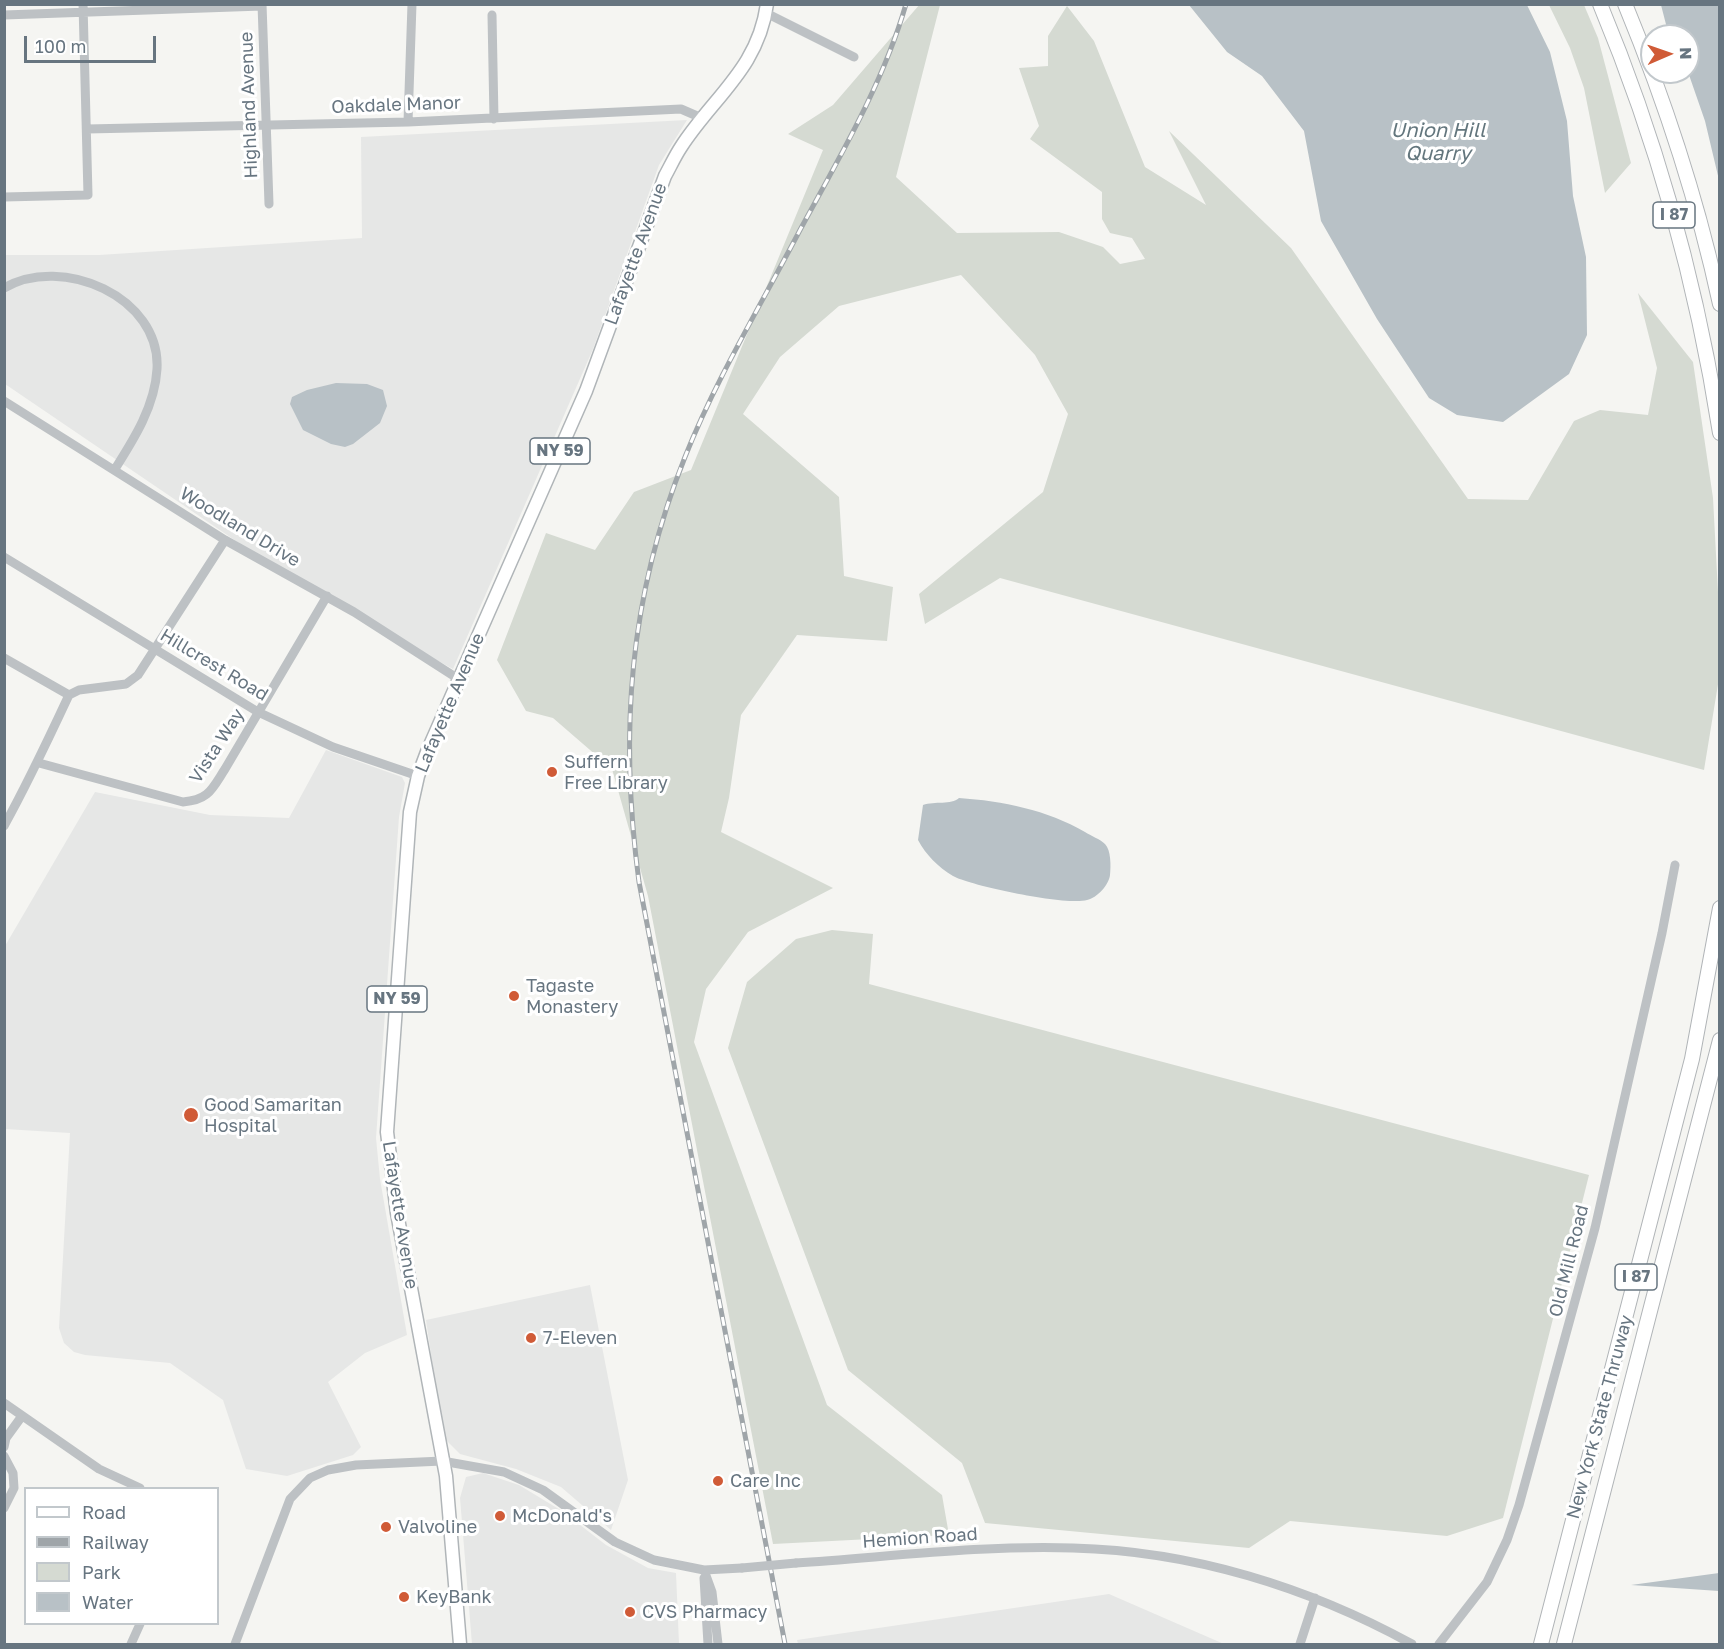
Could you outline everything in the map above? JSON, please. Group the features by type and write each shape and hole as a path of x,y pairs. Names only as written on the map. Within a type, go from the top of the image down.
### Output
{"highway":[{"name":"I 87","path":"1600,4 1646,123 1673,212 1697,305 1719,434"},
{"name":"I 87","path":"1624,4 1678,149 1719,304"},
{"name":"New York State Thruway","path":"1541,1644 1692,1059 1719,908"},
{"name":"New York State Thruway","path":"1564,1644 1719,1040"}],"main road":[{"name":"Lafayette Avenue","path":"442,1461 436,1413 391,1174 387,1132 406,846 410,812 418,776 586,391 665,176 681,146 732,86 752,52 767,9"},
{"name":"NY 59","path":"442,1461 449,1508 460,1644"}],"street":[{"path":"408,122 412,4"},
{"path":"4,15 83,8 262,5"},
{"name":"Highland Avenue","path":"262,5 269,204"},
{"path":"4,197 88,195 83,8"},
{"path":"767,9 854,57"},
{"path":"492,15 494,119"},
{"name":"Oakdale Manor","path":"87,129 408,122 681,109 704,119"},
{"path":"4,288 13,283 44,278 94,284 117,294 133,308 149,330 156,347 157,370 151,398 144,420 115,469"},
{"name":"Woodland Drive","path":"4,401 225,540 327,596 460,680"},
{"path":"4,826 39,763 69,695 79,690 126,684 138,675 225,540"},
{"name":"Hillcrest Road","path":"4,557 258,712 333,747 418,776"},
{"name":"Vista Way","path":"39,763 183,802 200,800 216,784 327,596"},
{"path":"4,658 69,695"},
{"name":"Old Mill Road","path":"1439,1644 1487,1582 1519,1505 1595,1228 1662,933 1675,865"},
{"path":"4,1403 99,1469 138,1487"},
{"path":"4,1447 6,1438 22,1416"},
{"path":"4,1456 13,1473 14,1488 4,1508"},
{"name":"Hemion Road","path":"235,1644 290,1499 310,1478 328,1470 356,1465 442,1461 484,1467 522,1479 633,1552 680,1567 704,1570 742,1568 1028,1547 1075,1548 1174,1558 1251,1576 1315,1598 1412,1644"},
{"path":"704,1570 708,1644"},
{"path":"704,1570 712,1592 718,1644"},
{"path":"1300,1644 1315,1598"},
{"path":"131,1644 139,1625"}],"shaded area":[{"path":"687,120 659,165 593,349 453,669 311,592 5,384 4,255 99,255 362,238 361,137"},
{"name":"Good Samaritan Hospital","path":"326,750 402,777 405,783 399,817 376,1138 380,1179 407,1335 365,1353 328,1382 361,1447 353,1455 287,1476 246,1469 223,1400 170,1363 85,1355 74,1352 64,1343 59,1328 70,1133 5,1129 5,946 95,792 210,815 289,818"},
{"path":"590,1285 628,1480 611,1530 561,1487 516,1469 460,1454 443,1437 426,1320"},
{"path":"483,1473 519,1485 562,1511 606,1545 648,1568 676,1573 679,1644 472,1644 460,1498 466,1477"},
{"path":"1109,1594 1224,1644 798,1644 797,1640"}],"green space":[{"path":"920,4 940,5 896,177 957,233 1059,232 1103,247 1120,264 1145,259 1132,238 1110,233 1102,219 1102,192 1030,139 1039,126 1019,68 1048,66 1048,36 1067,6 1094,41 1145,167 1206,205 1169,131 1291,248 1468,499 1528,500 1574,421 1600,410 1648,415 1657,368 1638,293 1693,362 1713,498 1720,672 1704,770 1000,578 925,624 919,594 1043,492 1068,414 1035,355 961,275 839,306 780,357 743,414 839,497 844,576 893,587 887,641 797,635 741,715 729,798 721,832 833,888 748,932 706,989 694,1042 827,1405 942,1495 949,1535 773,1544 648,896 612,769 553,718 526,711 497,660 546,533 595,550 634,492 691,470 823,150 788,134 833,105"},
{"path":"1549,5 1584,5 1598,38 1631,163 1605,193 1584,88 1570,48"},
{"path":"832,930 873,934 869,984 1589,1175 1503,1518 1447,1536 1290,1521 1249,1548 985,1523 962,1463 848,1370 728,1048 747,982 796,939"}],"water":[{"name":"Union Hill Quarry","path":"1189,5 1527,5 1550,52 1567,121 1573,196 1586,257 1587,335 1569,374 1503,422 1457,415 1429,398 1377,319 1321,221 1304,131 1262,76 1227,52"},
{"path":"1661,5 1719,5 1719,180 1705,121 1692,84 1700,84 1700,24 1666,24"},
{"path":"336,383 367,384 383,390 387,406 380,423 353,444 345,447 331,444 303,430 290,404 292,397 307,390"},
{"path":"959,798 992,801 1040,812 1098,839 1105,844 1109,854 1110,871 1107,883 1095,897 1076,901 1019,894 979,885 953,876 933,860 918,840 923,805"},
{"path":"1719,1573 1719,1591 1631,1585"}],"railway":[{"path":"785,1644 639,882 633,827 630,719 634,666 651,562 666,509 685,457 725,371 873,92 906,4"}],"place":[{"name":"Suffern Free Library","path":"552,772"},
{"name":"Tagaste Monastery","path":"514,996"},
{"name":"Good Samaritan Hospital","path":"191,1115"},
{"name":"7-Eleven","path":"531,1338"},
{"name":"Care Inc","path":"718,1481"},
{"name":"McDonald's","path":"500,1516"},
{"name":"Valvoline","path":"386,1527"},
{"name":"KeyBank","path":"404,1597"},
{"name":"CVS Pharmacy","path":"630,1612"}]}
